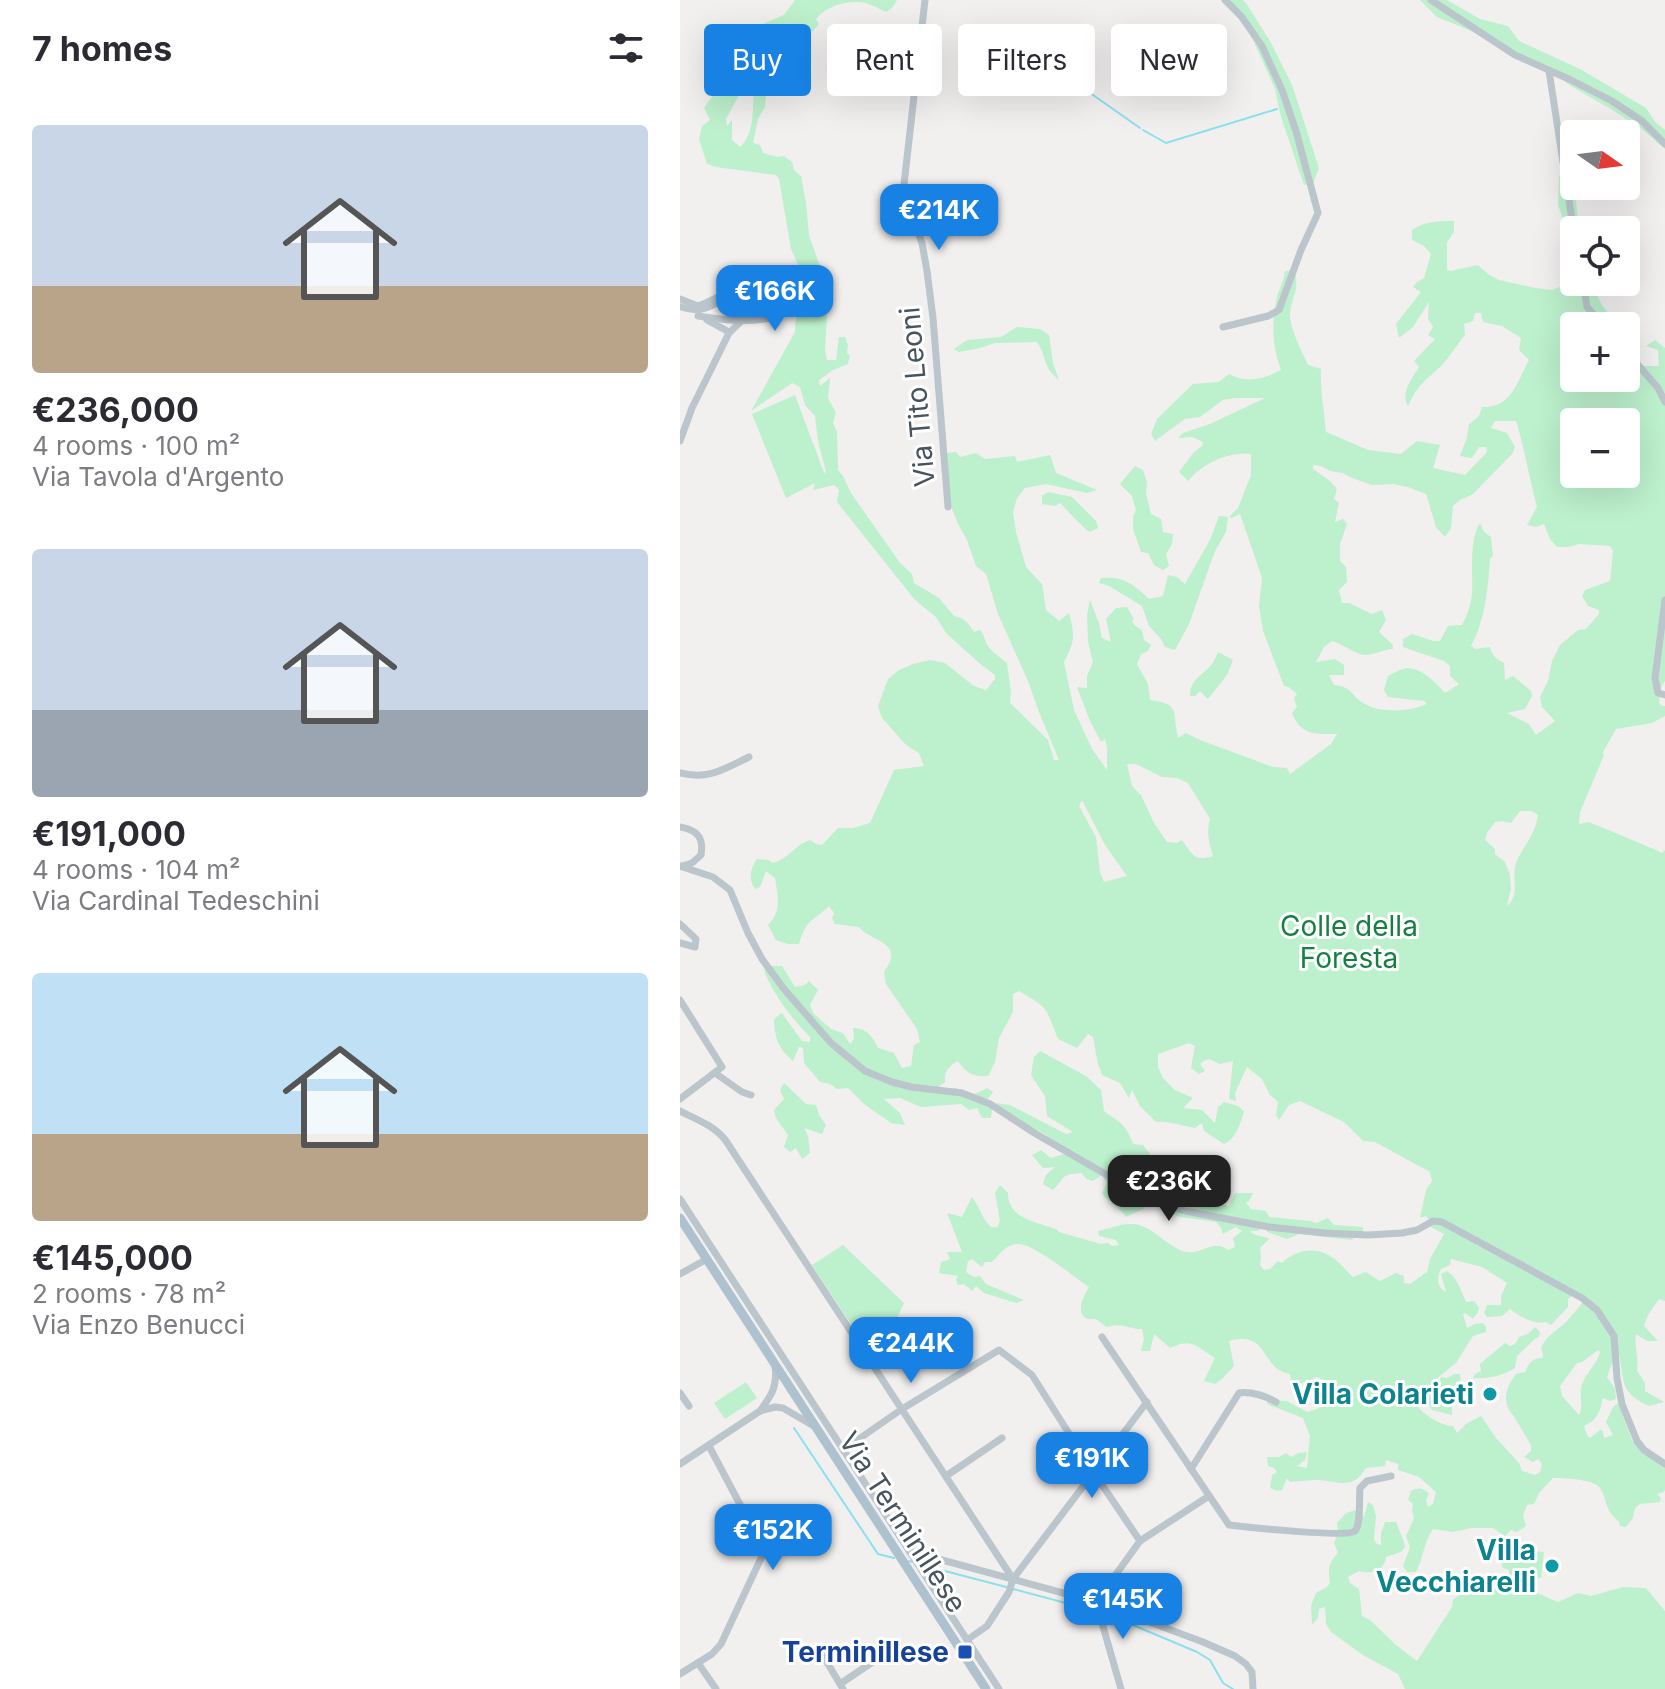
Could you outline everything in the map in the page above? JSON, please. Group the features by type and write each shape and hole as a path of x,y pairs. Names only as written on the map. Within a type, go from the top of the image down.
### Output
{"main road":[{"name":"Via Terminillese","path":"680,1218 986,1689"}],"street":[{"name":"Via Tito Leoni","path":"925,0 903,193 922,243 927,271 948,507"},
{"path":"1223,327 1268,316 1279,310 1318,213 1282,90 1256,38 1225,0"},
{"path":"1431,0 1515,55 1612,101 1642,121 1665,144"},
{"path":"1549,71 1571,216"},
{"path":"680,304 698,306 740,289 765,293 780,301 783,309 778,316 762,319 698,316"},
{"path":"680,441 692,408 729,332 758,305 765,293"},
{"path":"680,304 692,310 701,310 740,295 758,305"},
{"path":"680,304 729,332"},
{"path":"1640,367 1658,388 1665,402"},
{"path":"1665,600 1655,678 1658,693 1665,695"},
{"path":"680,773 697,777 720,771 749,757"},
{"path":"680,827 701,836 703,846 701,855 692,863 681,866"},
{"path":"681,866 713,877 730,890 762,959 784,989 831,1043 865,1071 892,1082 962,1093 990,1104 1036,1134 1156,1202 1185,1211 1269,1227 1339,1234 1402,1233 1417,1230 1433,1221 1442,1222 1582,1298 1597,1310 1614,1336 1622,1404 1637,1441 1644,1450 1665,1464"},
{"path":"680,924 696,939 696,944 695,947 680,943"},
{"path":"680,1000 722,1067 680,1099"},
{"path":"715,1073 751,1095"},
{"path":"680,1111 720,1132 1013,1579"},
{"path":"680,1199 999,1689"},
{"path":"680,1274 707,1259"},
{"path":"1102,1337 1229,1525 1351,1533 1359,1524 1360,1488 1367,1481 1391,1476"},
{"path":"843,1450 902,1409 999,1350 1032,1375 1140,1541"},
{"path":"680,1464 760,1411 774,1391 775,1363"},
{"path":"769,1398 783,1391 792,1391 779,1408"},
{"path":"680,1393 689,1406"},
{"path":"1191,1469 1239,1393 1276,1402"},
{"path":"967,1640 992,1621 1013,1579 1147,1402"},
{"path":"760,1411 779,1408 814,1426"},
{"path":"946,1476 1002,1438"},
{"path":"680,1674 712,1654 721,1644 762,1556 760,1542 709,1446"},
{"path":"1096,1602 1140,1541 1209,1496"},
{"path":"909,1551 1096,1602 1235,1656 1250,1668 1253,1689"},
{"path":"1096,1602 1121,1689"},
{"path":"822,1654 842,1686 886,1653 886,1648"},
{"path":"698,1663 716,1689"}],"green space":[{"name":"Colle della Foresta","path":"795,0 897,0 886,12 860,2 836,5 816,19 819,24 812,32 811,24 763,24 784,15"},
{"path":"1227,0 1243,0 1246,3 1292,85 1319,168 1313,184 1304,185 1275,89 1245,22"},
{"path":"1420,0 1447,0 1480,19 1508,26 1519,41 1580,69 1646,108 1665,130 1665,149 1640,128 1640,120 1628,120 1556,75 1474,32 1437,17"},
{"name":"Colle della Foresta","path":"712,96 739,96 726,119 727,126 732,120 732,140 740,147 749,134 754,96 766,96 753,143 760,145 763,153 784,156 801,176 809,235 824,278 827,360 836,360 839,337 845,337 848,345 848,364 819,380 820,386 830,378 828,398 836,413 833,423 837,432 838,470 900,563 912,574 914,583 939,598 954,616 966,621 974,632 980,630 990,649 1007,663 1010,703 1048,740 1054,760 1059,760 998,614 986,574 976,566 951,506 947,453 956,452 960,457 976,453 985,459 1015,456 1017,462 1050,455 1056,473 1097,490 1087,493 1046,484 1025,488 1017,498 1013,512 1026,567 1042,584 1046,610 1059,621 1069,613 1073,638 1064,662 1074,710 1092,749 1107,770 1105,739 1101,742 1077,687 1087,688 1087,676 1093,662 1088,642 1090,600 1102,638 1111,642 1106,619 1116,608 1127,607 1134,625 1142,630 1144,640 1151,645 1148,651 1141,654 1137,664 1148,684 1150,700 1167,704 1173,710 1178,738 1186,733 1273,767 1287,768 1290,774 1331,744 1337,734 1310,732 1296,721 1292,713 1297,707 1294,698 1297,694 1284,686 1263,631 1259,606 1262,578 1240,514 1229,517 1238,508 1251,475 1251,454 1216,460 1188,481 1179,472 1203,442 1192,437 1178,438 1183,433 1265,398 1223,400 1200,417 1185,419 1155,441 1151,434 1157,419 1193,384 1219,382 1229,374 1242,379 1255,379 1281,370 1274,336 1274,310 1285,271 1294,270 1296,289 1290,315 1297,340 1308,365 1321,369 1326,432 1368,450 1401,454 1417,441 1440,445 1433,468 1465,475 1487,452 1486,447 1479,447 1472,458 1460,456 1469,424 1479,416 1482,407 1501,403 1507,398 1529,360 1519,350 1521,338 1502,326 1483,322 1481,313 1475,313 1473,321 1464,324 1465,335 1419,387 1408,406 1406,391 1419,367 1414,361 1435,339 1428,335 1433,327 1428,319 1429,302 1413,327 1399,338 1396,324 1421,292 1413,287 1424,278 1431,254 1412,240 1412,230 1427,223 1454,221 1454,232 1447,242 1447,270 1478,265 1499,280 1552,290 1560,287 1560,296 1598,296 1608,312 1560,312 1560,392 1640,392 1640,356 1641,366 1659,366 1658,350 1646,346 1655,340 1665,348 1665,681 1659,703 1665,706 1665,716 1652,723 1616,729 1603,752 1580,812 1579,824 1589,822 1662,853 1665,850 1665,1301 1659,1299 1644,1326 1658,1341 1647,1341 1636,1334 1637,1371 1645,1383 1645,1391 1664,1402 1649,1406 1632,1396 1625,1385 1619,1355 1614,1358 1607,1377 1615,1389 1616,1399 1610,1401 1603,1398 1598,1415 1584,1426 1590,1438 1600,1430 1604,1438 1613,1435 1606,1422 1618,1403 1632,1440 1641,1451 1665,1468 1665,1489 1657,1494 1660,1502 1640,1504 1626,1527 1620,1526 1602,1490 1595,1484 1553,1478 1539,1493 1534,1504 1527,1505 1523,1516 1526,1526 1517,1532 1511,1530 1505,1536 1493,1528 1453,1532 1433,1529 1416,1572 1407,1572 1403,1566 1410,1547 1406,1536 1414,1518 1413,1504 1408,1500 1411,1491 1425,1490 1429,1494 1426,1500 1428,1507 1433,1504 1436,1492 1419,1477 1398,1470 1398,1464 1386,1460 1385,1466 1366,1468 1356,1480 1350,1482 1290,1482 1287,1478 1282,1490 1270,1488 1272,1475 1277,1472 1268,1466 1267,1457 1279,1457 1286,1453 1291,1457 1307,1452 1305,1460 1297,1466 1307,1468 1310,1436 1303,1418 1267,1404 1267,1400 1287,1401 1307,1412 1315,1410 1333,1395 1330,1386 1317,1377 1299,1384 1291,1380 1290,1374 1273,1365 1258,1345 1242,1339 1229,1341 1234,1366 1215,1384 1204,1381 1215,1358 1189,1343 1170,1348 1154,1334 1150,1351 1141,1351 1144,1339 1142,1329 1117,1325 1107,1327 1095,1319 1084,1317 1081,1304 1089,1287 1025,1245 1010,1246 982,1267 972,1259 968,1261 966,1272 974,1277 980,1276 986,1284 1024,1300 1016,1303 984,1293 976,1286 972,1291 964,1284 958,1285 958,1276 939,1273 941,1262 950,1259 947,1252 962,1252 947,1213 962,1217 972,1197 988,1224 997,1227 1000,1221 995,1193 1000,1185 1008,1193 1013,1209 1024,1218 1101,1244 1119,1245 1116,1240 1099,1236 1098,1231 1130,1224 1145,1227 1186,1252 1213,1246 1228,1250 1235,1247 1233,1238 1242,1231 1236,1227 1223,1234 1216,1222 1180,1217 1142,1200 1145,1208 1126,1217 1102,1193 1107,1183 1102,1175 1093,1181 1086,1179 1082,1173 1070,1175 1064,1177 1053,1190 1043,1184 1046,1175 1055,1167 1043,1168 1032,1155 1041,1150 1051,1158 1067,1153 1049,1145 1046,1135 998,1109 996,1103 1010,1105 1066,1134 1073,1132 1047,1116 1045,1096 1031,1075 1034,1057 1040,1051 1086,1076 1101,1090 1104,1111 1125,1127 1133,1144 1143,1145 1150,1154 1151,1180 1166,1192 1229,1206 1235,1193 1253,1193 1246,1203 1251,1209 1266,1211 1269,1217 1316,1223 1328,1218 1334,1225 1363,1227 1363,1233 1352,1240 1299,1234 1287,1239 1267,1232 1267,1226 1250,1231 1269,1239 1260,1248 1260,1265 1264,1270 1270,1269 1278,1261 1282,1263 1310,1250 1331,1257 1353,1277 1366,1272 1380,1281 1396,1273 1404,1276 1404,1283 1410,1284 1427,1272 1430,1259 1444,1234 1429,1226 1426,1216 1420,1218 1426,1190 1432,1181 1430,1172 1375,1142 1363,1141 1344,1122 1300,1101 1289,1105 1279,1120 1276,1115 1278,1102 1270,1095 1262,1079 1247,1067 1235,1093 1236,1101 1229,1099 1233,1061 1220,1064 1205,1060 1200,1064 1205,1071 1199,1074 1191,1068 1195,1046 1189,1043 1158,1054 1158,1067 1163,1078 1175,1090 1193,1098 1183,1108 1202,1110 1215,1123 1218,1107 1224,1102 1244,1111 1235,1134 1224,1144 1204,1131 1202,1123 1195,1128 1156,1122 1140,1106 1132,1090 1129,1098 1120,1083 1102,1075 1093,1037 1088,1034 1077,1048 1058,1039 1045,1010 1019,991 1013,994 1013,1012 999,1038 995,1062 988,1076 970,1073 958,1061 948,1069 945,1082 936,1089 957,1088 971,1094 987,1088 993,1092 988,1099 984,1098 992,1109 991,1118 982,1118 977,1108 969,1110 961,1104 921,1107 900,1098 884,1099 900,1113 905,1125 891,1123 848,1088 837,1089 820,1082 804,1063 803,1048 799,1047 793,1061 781,1048 774,1019 782,1013 802,1041 810,1042 810,1037 772,988 764,970 769,966 782,966 795,987 809,981 818,990 810,1005 814,1014 831,1029 843,1033 850,1044 854,1039 853,1028 866,1031 878,1048 894,1053 902,1068 911,1066 914,1045 920,1042 917,1029 886,984 884,972 890,962 889,948 859,927 835,924 832,918 834,913 829,906 807,925 799,944 776,940 768,925 777,909 775,878 766,871 760,887 755,889 751,882 751,870 757,859 773,863 810,840 822,845 838,828 870,823 894,770 924,766 919,753 906,745 882,718 878,706 888,679 899,670 930,660 945,663 974,686 986,690 995,675 946,633 936,617 915,600 837,502 839,490 834,485 813,490 815,483 786,498 752,414 795,395 824,473 815,416 805,405 800,387 792,383 751,411 795,332 805,281 791,249 779,179 776,175 707,164 699,139 702,126 710,120 704,108","holes":["1495,421 1516,421 1537,507 1527,525 1536,527 1544,524 1557,547 1579,544 1610,546 1613,551 1610,581 1585,590 1582,596 1588,606 1599,610 1599,614 1586,629 1578,630 1560,645 1552,661 1548,681 1540,697 1542,707 1555,721 1536,735 1529,724 1507,713 1525,709 1532,696 1531,691 1513,676 1505,680 1504,663 1495,657 1490,647 1476,649 1471,646 1483,615 1490,559 1493,556 1491,537 1484,532 1480,523 1473,547 1471,598 1462,625 1448,626 1440,641 1412,634 1403,639 1403,647 1444,661 1450,666 1450,676 1459,684 1445,693 1423,673 1407,668 1397,671 1388,676 1384,690 1388,697 1424,701 1427,704 1396,710 1379,709 1365,704 1349,690 1334,685 1329,675 1344,675 1344,665 1335,659 1316,662 1324,647 1332,641 1365,655 1393,649 1393,645 1379,632 1386,620 1382,610 1372,614 1349,603 1342,603 1339,590 1347,582 1346,567 1340,561 1340,544 1347,524 1343,519 1335,522 1339,503 1334,499 1337,489 1313,469 1313,465 1372,485 1393,484 1426,494 1436,527 1445,537 1451,528 1453,506 1473,494 1512,454 1515,447 1507,433 1491,428","1127,764 1136,764 1162,777 1188,783 1210,819 1208,838 1213,856 1197,857 1182,840 1167,842 1141,795 1132,786","1082,800 1105,845 1127,876 1104,882 1096,837 1079,806","1520,811 1532,811 1538,815 1533,832 1516,863 1514,896 1507,906 1510,875 1505,862 1485,840 1495,822 1511,823","1451,1259 1482,1267 1507,1283 1501,1305 1487,1305 1484,1313 1487,1317 1502,1316 1510,1309 1527,1319 1551,1325 1568,1307 1568,1299 1574,1294 1583,1302 1546,1340 1541,1348 1542,1358 1531,1362 1525,1372 1516,1374 1507,1389 1509,1410 1531,1445 1531,1451 1524,1457 1533,1462 1538,1459 1542,1464 1540,1472 1535,1475 1522,1471 1481,1416 1457,1433 1453,1426 1431,1418 1415,1403 1417,1397 1423,1396 1432,1410 1452,1415 1452,1399 1461,1389 1460,1374 1441,1377 1435,1393 1430,1394 1431,1388 1436,1379 1456,1363 1473,1336 1486,1332 1483,1323 1467,1328 1463,1314 1473,1319 1479,1308 1474,1301 1466,1302 1457,1281 1447,1271 1441,1274 1446,1292 1440,1287 1441,1269 1450,1265","1598,1350 1600,1352 1581,1388 1579,1415 1562,1396 1560,1386 1577,1363"]},
{"name":"Colle della Foresta","path":"1559,176 1560,200 1576,200 1579,216 1562,216 1558,205"},
{"path":"1017,327 1040,329 1049,335 1059,380 1047,366 1037,342 995,343 959,352 954,349 967,340 1001,337"},
{"path":"1135,466 1143,470 1147,482 1146,494 1151,514 1161,519 1163,532 1173,534 1166,554 1169,566 1163,570 1154,565 1148,553 1141,552 1133,529 1136,510 1132,496 1120,484"},
{"path":"1048,492 1072,497 1096,521 1098,528 1090,532 1060,503 1055,506 1042,504 1042,496"},
{"path":"1219,516 1228,517 1226,532 1215,551 1189,624 1175,650 1165,647 1149,626 1142,606 1099,583 1101,578 1128,582 1149,599 1163,596 1168,575 1177,577 1185,584 1210,540"},
{"path":"1218,652 1233,660 1227,675 1208,699 1200,691 1190,696 1195,681 1212,664"},
{"path":"784,1083 806,1104 816,1105 826,1125 822,1134 804,1128 810,1153 802,1159 796,1148 790,1152 784,1147 788,1135 774,1110 784,1099 780,1090"},
{"path":"843,1245 904,1303 896,1320 862,1341 812,1265"},
{"path":"1535,1327 1540,1332 1539,1337 1517,1356 1515,1368 1495,1376 1473,1378 1481,1371 1480,1364 1505,1343 1510,1346 1515,1344 1519,1337"},
{"path":"746,1382 757,1398 725,1419 714,1403"},
{"path":"1368,1502 1373,1505 1376,1516 1374,1540 1377,1544 1381,1545 1385,1522 1396,1522 1405,1547 1401,1552 1386,1557 1377,1571 1359,1571 1348,1577 1350,1583 1359,1589 1362,1616 1417,1661 1452,1607 1453,1600 1481,1577 1494,1574 1558,1602 1578,1593 1591,1596 1623,1587 1646,1588 1665,1611 1665,1689 1405,1689 1398,1674 1363,1655 1331,1632 1326,1624 1325,1607 1319,1609 1318,1618 1312,1625 1311,1606 1316,1593 1330,1583 1330,1566 1338,1553 1334,1543 1338,1533 1337,1523 1346,1513 1356,1510 1364,1517"},
{"path":"1525,1547 1544,1552 1541,1578 1528,1577 1526,1582 1521,1581 1522,1577 1509,1576 1509,1570 1503,1568 1501,1562 1510,1556 1511,1550 1524,1551"}],"waterway":[{"path":"1095,96 1140,128"},
{"path":"1143,130 1166,143 1277,109"},
{"path":"794,1428 878,1554 894,1558"},
{"path":"922,1565 1006,1587"},
{"path":"1013,1589 1092,1610"},
{"path":"1109,1615 1197,1652 1210,1660 1223,1683 1233,1689"}],"place":[{"name":"Villa Colarieti","path":"1490,1394"},
{"name":"Villa Vecchiarelli","path":"1552,1566"},
{"name":"Terminillese","path":"965,1652"}]}
